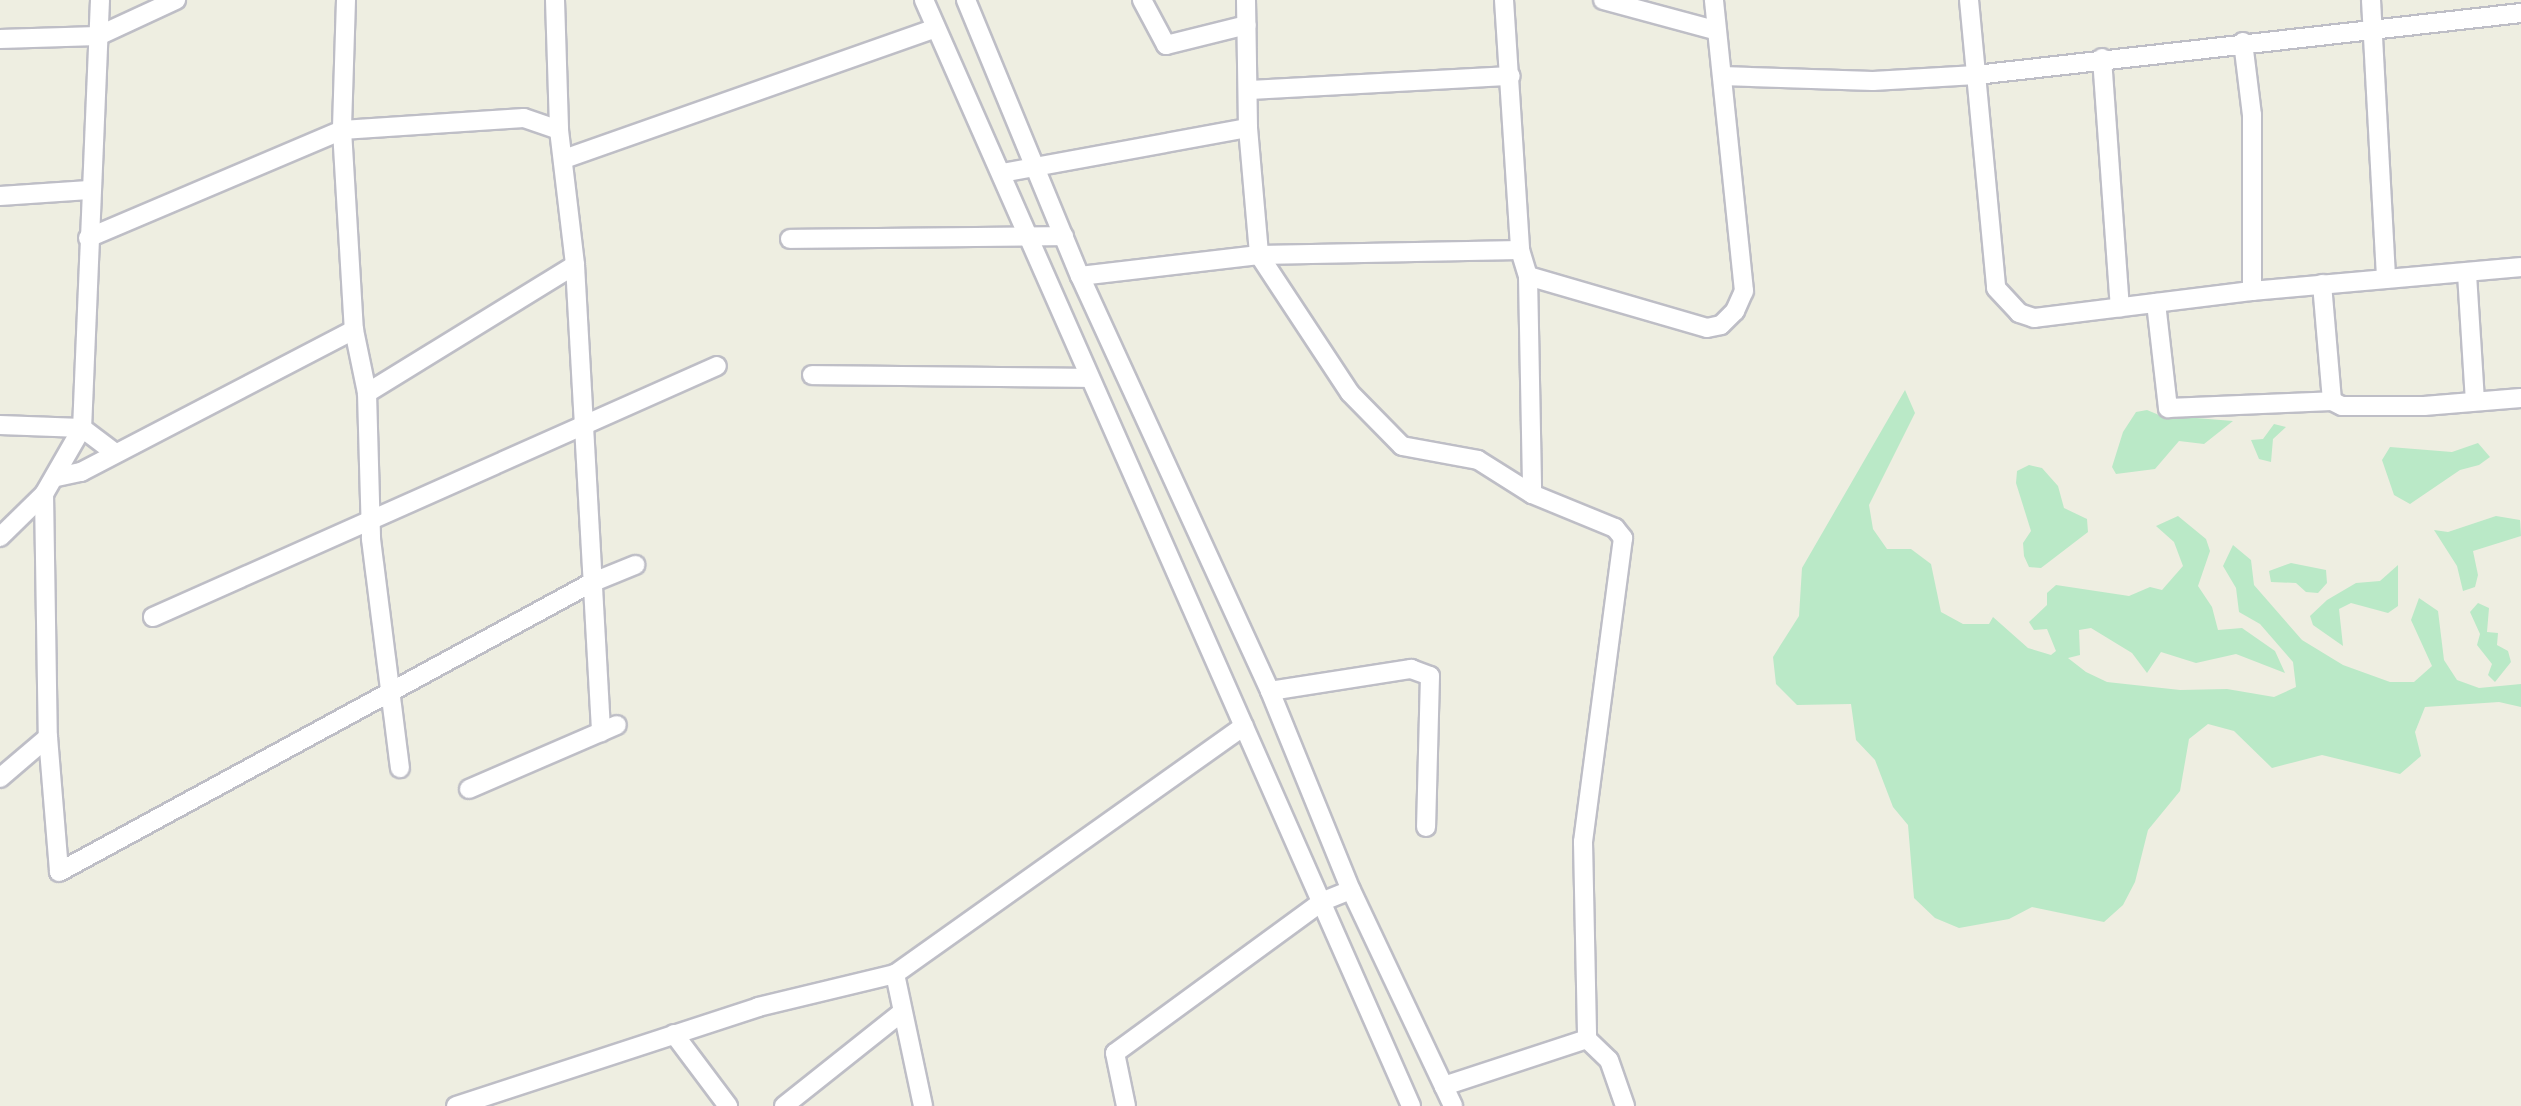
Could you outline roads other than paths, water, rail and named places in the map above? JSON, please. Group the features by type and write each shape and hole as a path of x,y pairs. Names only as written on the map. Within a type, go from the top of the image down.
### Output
{"street":[{"path":"0,537 57,477 82,428 89,190 100,0"},
{"path":"0,39 98,36 176,0"},
{"path":"346,0 342,130 354,330 367,393 373,517 400,768"},
{"path":"469,789 609,728 591,583 575,265 559,130 555,0"},
{"path":"924,0 1411,1106"},
{"path":"966,0 1080,276 1270,691 1351,890 1453,1106"},
{"path":"1142,0 1166,45 1247,25"},
{"path":"1246,0 1250,90 1248,128 1259,255 1350,393 1395,442 1478,460 1532,494 1615,528 1623,538 1583,842 1587,1039 1609,1060 1625,1106"},
{"path":"1504,0 1520,250 1528,276 1532,494"},
{"path":"1603,0 1714,30"},
{"path":"1528,276 1707,328 1721,325 1735,311 1744,291 1722,76 1714,30 1714,0"},
{"path":"1969,0 1996,288 2019,313 2034,318 2252,291 2521,267"},
{"path":"2371,0 2386,279"},
{"path":"1722,76 1873,81 1976,75 2102,58 2243,42 2373,32 2521,13"},
{"path":"564,159 935,28"},
{"path":"2243,42 2252,115 2252,291"},
{"path":"2102,58 2120,307"},
{"path":"1250,90 1511,76"},
{"path":"88,238 342,130 524,118 559,130"},
{"path":"1002,173 1248,128"},
{"path":"0,196 89,190"},
{"path":"790,239 1064,236"},
{"path":"1080,276 1259,255 1520,250"},
{"path":"367,393 575,265"},
{"path":"2467,274 2475,401"},
{"path":"2322,284 2332,401"},
{"path":"2156,303 2168,408 2332,401 2355,406 2521,398"},
{"path":"57,477 81,472 113,451 354,330"},
{"path":"153,617 717,366"},
{"path":"812,375 1089,378"},
{"path":"0,425 82,428 113,451"},
{"path":"44,494 48,737 59,872 279,750 391,695 591,583 635,565"},
{"path":"1270,691 1411,669 1430,676 1426,827"},
{"path":"456,1106 674,1034 895,974 1244,726"},
{"path":"0,778 48,737"},
{"path":"1278,802 1309,789"},
{"path":"1126,1106 1115,1053 1321,902 1351,890"},
{"path":"895,974 923,1106"},
{"path":"784,1106 902,1012"},
{"path":"674,1034 728,1106"},
{"path":"1444,1086 1587,1039"}]}
